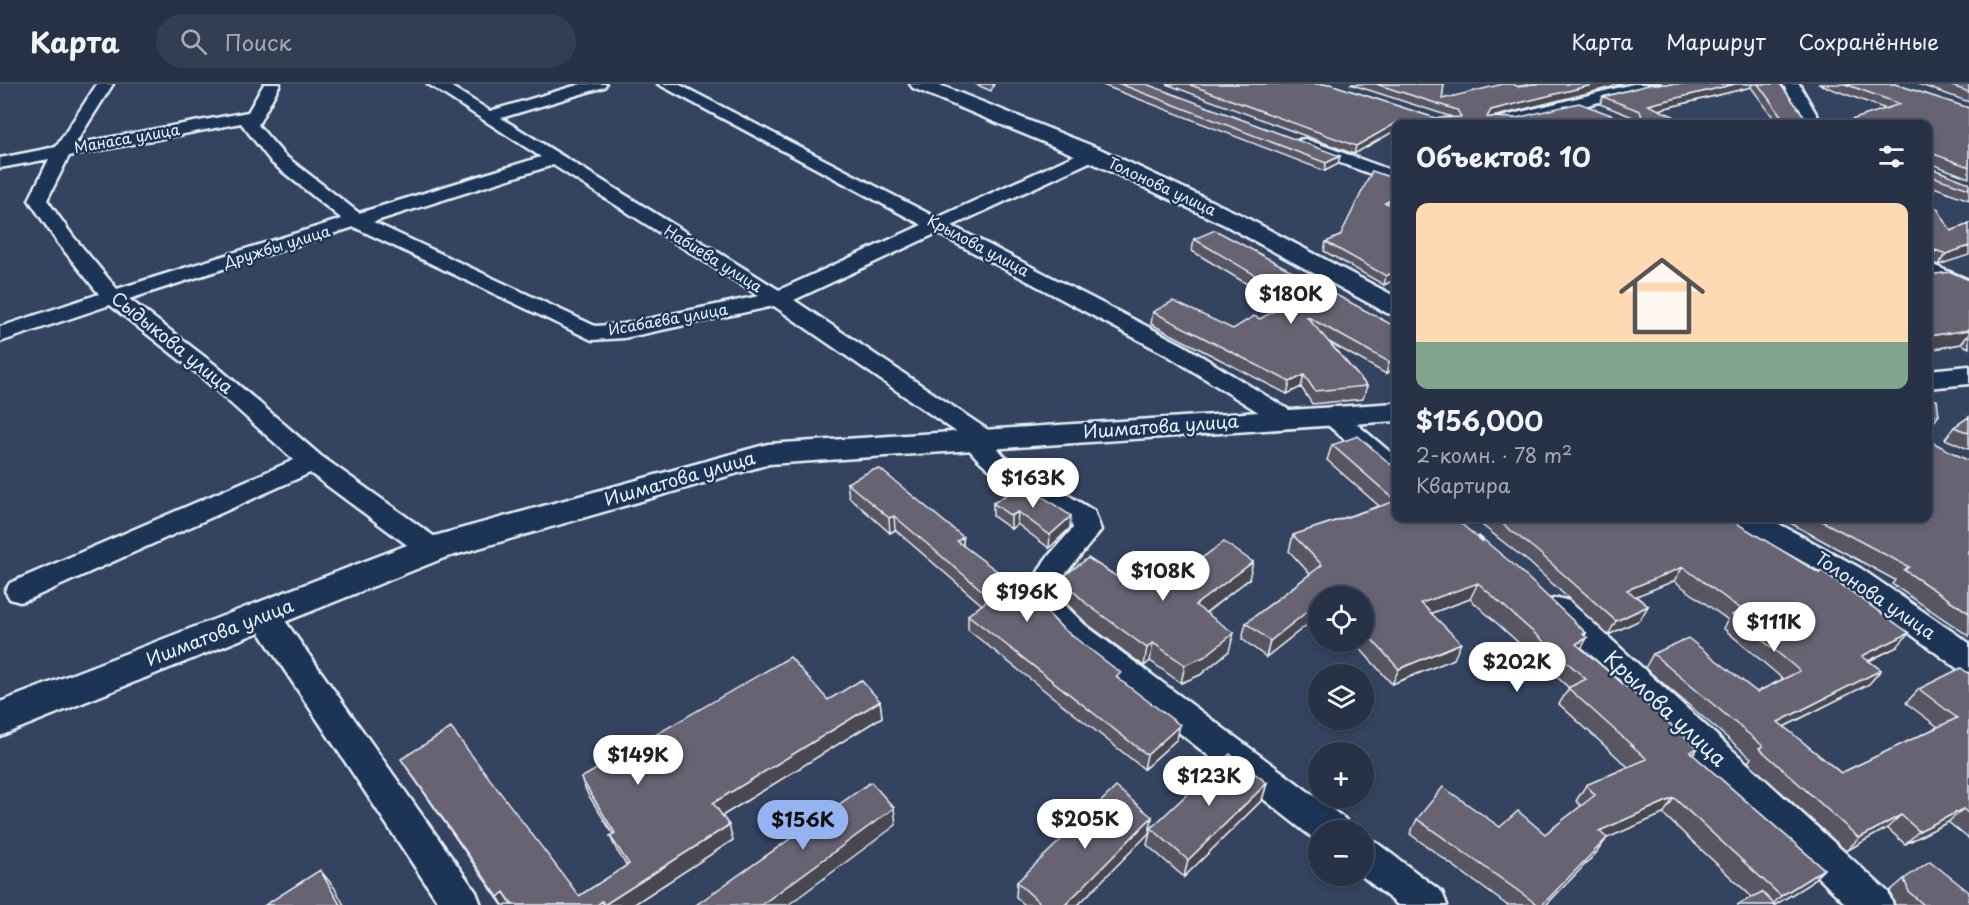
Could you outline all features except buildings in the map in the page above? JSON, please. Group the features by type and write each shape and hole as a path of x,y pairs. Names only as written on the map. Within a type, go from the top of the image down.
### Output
{"main road":[{"name":"Толонова улица","path":"920,84 1092,154 1233,220 1392,305"},
{"path":"1932,379 1969,375"},
{"name":"Ишматова улица","path":"0,718 432,549 768,454 1392,412"}],"street":[{"name":"Сыдыкова улица","path":"105,84 62,151 38,200 65,239 112,296 206,369 312,462 432,549"},
{"path":"255,116 272,84"},
{"name":"Набиева улица","path":"436,84 778,299 981,440 996,463 1084,518 1087,530 1055,567 1044,588 1051,609 1074,633 1318,820"},
{"path":"489,116 598,84"},
{"name":"Крылова улица","path":"666,84 1176,350 1285,418"},
{"path":"1511,120 1652,84"},
{"path":"1791,84 1812,120"},
{"path":"1577,103 1608,115"},
{"name":"Манаса улица","path":"0,163 255,116"},
{"name":"Исабаева улица","path":"255,116 249,125 278,159 358,222 592,333 624,331 778,299 1092,154"},
{"path":"1290,139 1392,177"},
{"name":"Дружбы улица","path":"0,336 112,296 358,222 554,159"},
{"path":"1932,271 1969,288"},
{"path":"1331,415 1392,467"},
{"path":"20,591 312,462"},
{"name":"Толонова улица","path":"1754,522 1850,576 1969,660"},
{"name":"Крылова улица","path":"1535,588 1874,905"},
{"path":"265,616 462,905"},
{"path":"1374,863 1428,905"}]}
